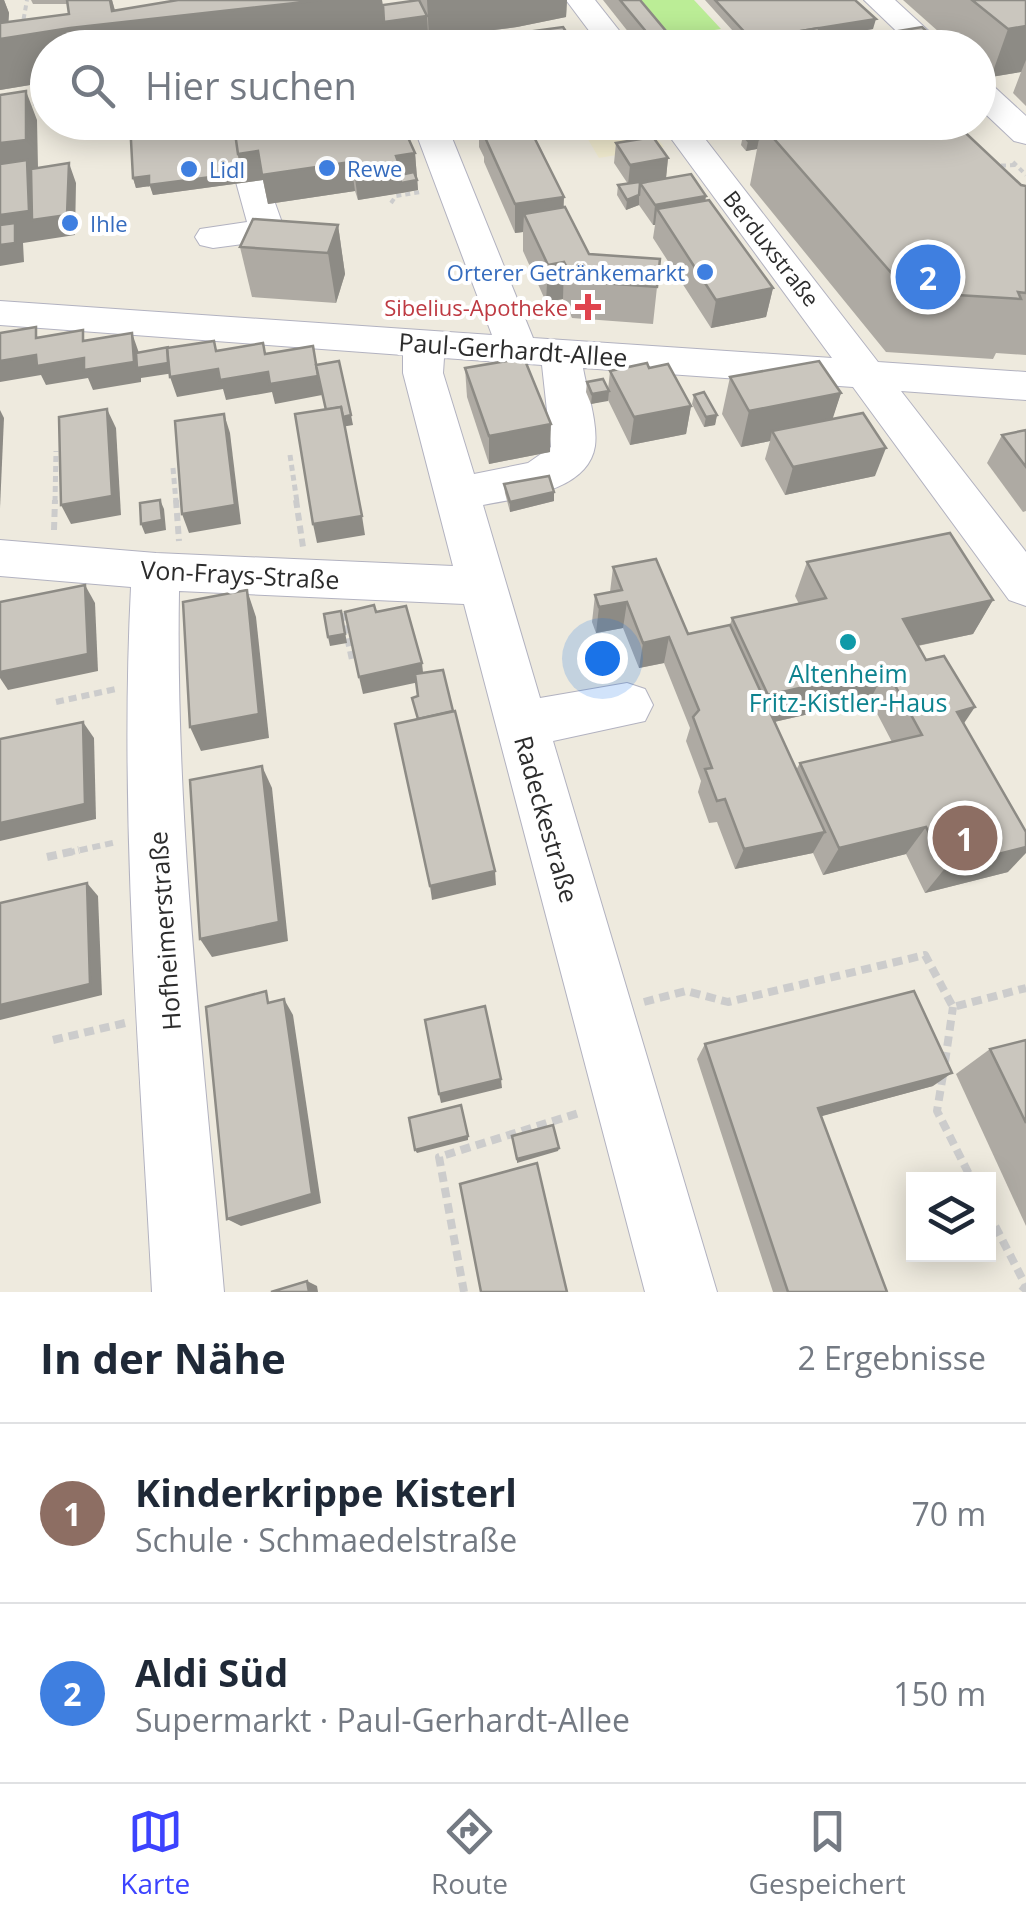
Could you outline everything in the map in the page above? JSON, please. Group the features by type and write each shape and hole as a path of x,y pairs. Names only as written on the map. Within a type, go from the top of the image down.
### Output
{"street":[{"path":"580,0 604,30"},
{"path":"878,0 912,30"},
{"path":"996,98 1021,150"},
{"path":"436,140 516,349"},
{"name":"Berduxstraße","path":"688,140 1026,586"},
{"path":"212,238 265,226 253,182"},
{"path":"362,338 372,299"},
{"name":"Paul-Gerhardt-Allee","path":"0,313 163,307 424,344 1026,386"},
{"name":"Radeckestraße","path":"424,344 423,373 681,1292"},
{"path":"456,494 540,477 570,456 574,442 560,352"},
{"name":"Von-Frays-Straße","path":"0,558 168,571 481,586"},
{"name":"Hofheimerstraße","path":"168,571 152,682 157,832 188,1292"},
{"path":"520,724 628,705"}],"path":[{"path":"22,28 28,0"},
{"path":"16,106 30,104"},
{"path":"976,167 1021,150"},
{"path":"54,562 56,451"},
{"path":"290,455 322,578 352,660"},
{"path":"168,571 172,468"},
{"path":"56,702 152,682"},
{"path":"47,857 157,832"},
{"path":"602,1014 686,991 728,1002 925,954 954,1007 937,1111 968,1172"},
{"path":"954,1007 1026,988"},
{"path":"53,1040 170,1012"},
{"path":"464,1292 439,1157 626,1098"},
{"path":"996,1228 1026,1286 1022,1292"}],"shaded area":[{"path":"588,140 658,140 664,147 599,158"}],"green space":[{"path":"630,0 694,0 721,29 714,30 655,30"}],"building":[{"path":"67,0 110,0 112,11 178,0 322,0 30,30 30,34 0,39 0,23 69,14"},
{"path":"419,0 427,16 384,22 383,5"},
{"path":"620,0 640,0 665,30 645,30"},
{"path":"715,0 855,0 876,19 807,30 743,30"},
{"path":"972,0 1026,0 1026,26 1008,29"},
{"path":"26,91 26,140 0,143 0,95"},
{"path":"131,140 237,140 242,173 149,185 149,176 133,178"},
{"path":"236,140 409,140 415,153 396,156 399,164 354,171 351,162 262,175 258,151 238,154"},
{"path":"486,140 536,140 564,197 515,204"},
{"path":"655,140 668,158 630,165 616,143"},
{"path":"775,140 973,140 1026,186 1026,293 1018,292 1021,299 908,292"},
{"path":"27,160 29,211 0,215 0,164"},
{"path":"69,163 67,215 32,220 31,169"},
{"path":"414,172 417,180 401,183 400,175"},
{"path":"691,174 706,196 655,205 640,183"},
{"path":"646,181 640,183 639,195 627,200 618,185"},
{"path":"709,200 773,288 716,300 657,209"},
{"path":"565,207 589,254 660,259 657,287 574,281 564,262 548,265 524,214"},
{"path":"253,219 338,225 328,253 240,247"},
{"path":"15,223 15,243 0,245 0,225"},
{"path":"36,327 36,338 83,330 83,341 132,333 134,362 84,370 84,358 37,366 36,355 0,361 0,333"},
{"path":"214,341 216,351 263,343 265,354 313,346 318,376 270,384 268,372 220,380 218,369 170,377 167,348"},
{"path":"169,347 168,363 137,368 136,353"},
{"path":"524,358 551,424 489,436 465,368"},
{"path":"339,361 351,415 343,417 341,407 326,410 316,365"},
{"path":"819,361 841,393 749,411 730,377"},
{"path":"647,363 649,368 668,364 691,406 634,417 610,371"},
{"path":"603,379 609,391 592,394 587,382"},
{"path":"704,392 717,415 706,417 694,395"},
{"path":"341,407 362,516 313,524 295,414"},
{"path":"107,409 112,496 61,505 59,417"},
{"path":"863,413 886,448 793,467 772,431"},
{"path":"224,414 235,505 182,514 175,421"},
{"path":"1026,430 1026,467 1002,435"},
{"path":"549,476 554,492 510,502 504,484"},
{"path":"160,500 162,520 141,524 140,503"},
{"path":"950,533 993,600 903,619 926,660 944,656 975,707 957,712 1026,832 1026,847 946,867 926,827 839,848 800,763 922,735 886,669 768,695 732,618 826,598 807,562"},
{"path":"656,559 688,634 730,625 825,832 744,849 725,799 717,801 705,769 712,768 693,717 699,710 669,637 643,643 627,602 599,607 595,595 622,590 613,567"},
{"path":"85,585 88,654 0,672 0,602"},
{"path":"247,590 259,714 190,727 183,602"},
{"path":"374,605 376,612 406,606 422,663 359,677 345,612"},
{"path":"341,611 345,634 328,637 324,614"},
{"path":"443,670 453,711 418,719 412,698 418,696 415,674"},
{"path":"455,711 495,871 430,886 395,724"},
{"path":"83,722 85,804 0,823 0,739"},
{"path":"262,766 279,922 200,939 190,780"},
{"path":"87,883 90,984 0,1005 0,903"},
{"path":"266,991 268,1003 284,999 312,1194 227,1219 206,1007"},
{"path":"914,991 952,1073 818,1108 887,1292 788,1292 705,1044"},
{"path":"485,1006 501,1079 439,1094 425,1020"},
{"path":"1026,1040 1026,1123 990,1049"},
{"path":"461,1105 468,1136 415,1150 409,1118"},
{"path":"553,1125 559,1148 517,1159 512,1136"},
{"path":"537,1163 567,1292 481,1292 460,1184"},
{"path":"307,1281 309,1292 271,1292"}],"place":[{"name":"Rewe","path":"327,168"},
{"name":"Lidl","path":"189,169"},
{"name":"Ihle","path":"70,223"},
{"name":"Orterer Getränkemarkt","path":"705,272"},
{"name":"Aldi Süd","path":"928,277"},
{"name":"Sibelius-Apotheke","path":"588,307"},
{"name":"Altenheim Fritz-Kistler-Haus","path":"848,642"},
{"name":"Kinderkrippe Kisterl","path":"965,838"}]}
